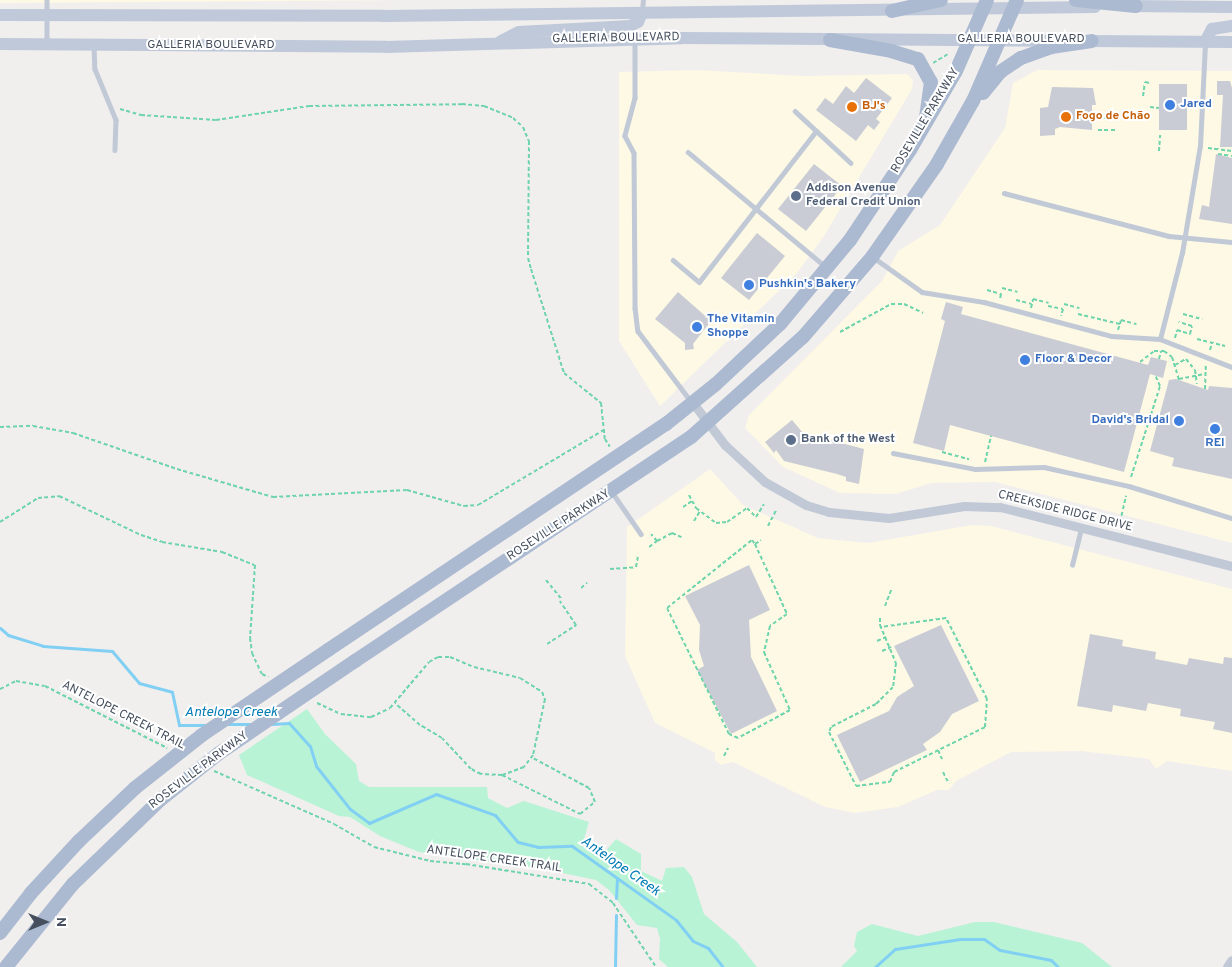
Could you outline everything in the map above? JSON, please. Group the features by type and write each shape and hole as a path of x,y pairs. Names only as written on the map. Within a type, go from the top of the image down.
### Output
{"main road":[{"path":"892,11 942,0"},
{"path":"1076,0 1136,6"},
{"name":"GALLERIA BOULEVARD","path":"0,14 642,13 844,8 892,11 1015,4 1232,7"},
{"name":"ROSEVILLE PARKWAY","path":"6,967 22,944 100,856 160,800 218,754 355,661 612,492 708,424 803,337 872,257 959,127 1000,41 1015,4"},
{"name":"ROSEVILLE PARKWAY","path":"2,930 79,841 135,788 202,735 617,457 693,403 780,324 828,268 910,150 971,41 985,5"},
{"path":"496,43 519,32 630,26 638,22 642,13"},
{"path":"1205,42 1212,29 1232,26"},
{"name":"GALLERIA BOULEVARD","path":"0,44 386,47 635,38 1232,42"},
{"path":"830,40 901,53 922,64 930,79 931,95 926,116 910,150"},
{"path":"959,127 986,88 1016,60 1051,47 1092,41"}],"street":[{"name":"CREEKSIDE RIDGE DRIVE","path":"693,403 725,446 765,482 806,505 829,512 889,518 946,508 983,506 1016,510 1232,566"},
{"path":"1228,967 1232,961"}],"lane":[{"path":"47,0 48,45"},
{"path":"642,13 643,0"},
{"path":"635,38 635,98 626,136 634,153 635,308 638,331 646,346 693,403"},
{"path":"1160,339 1184,237 1202,131 1205,42"},
{"path":"94,45 95,69 116,120 115,150"},
{"path":"795,111 851,163"},
{"path":"673,260 699,282 816,131"},
{"path":"688,152 828,268"},
{"path":"1004,193 1164,235 1232,242"},
{"path":"872,257 922,292 984,302 1112,336 1160,339 1232,367"},
{"path":"893,452 976,469 1019,465 1044,467 1129,486 1232,518"},
{"path":"612,492 641,534"},
{"path":"1072,565 1081,528"}],"path":[{"path":"930,65 948,54"},
{"path":"1143,96 1145,82 1150,82"},
{"path":"111,105 141,115 216,120 309,106 462,104 484,106 513,118 523,127 529,141 528,258 531,269 564,373 601,403 605,439 617,457"},
{"path":"1150,107 1159,108"},
{"path":"1098,118 1115,118"},
{"path":"1098,130 1115,130"},
{"path":"1159,151 1160,135"},
{"path":"1208,148 1232,151"},
{"path":"1226,155 1227,150"},
{"path":"1218,154 1232,156"},
{"path":"1002,288 1018,292"},
{"path":"1016,300 1032,304"},
{"path":"840,332 891,304 904,304 923,313"},
{"path":"1064,304 1079,308"},
{"path":"1078,314 1120,324"},
{"path":"1183,314 1202,319"},
{"path":"1174,344 1177,330 1190,334 1192,326 1179,322"},
{"path":"1196,339 1226,346"},
{"path":"1140,362 1154,351 1161,351 1169,354 1179,379 1205,374"},
{"path":"1159,359 1161,351"},
{"path":"1175,365 1196,353"},
{"path":"1186,359 1196,376 1197,384"},
{"path":"1204,389 1206,367"},
{"path":"1131,477 1160,386 1155,375"},
{"path":"0,427 33,426 73,432 177,470 273,497 407,490 464,506 478,505 604,430"},
{"path":"942,452 984,463 992,436"},
{"path":"689,495 700,511 716,523 727,522 747,508 756,517 764,504"},
{"path":"0,522 38,498 59,496 141,535 162,542 222,552 255,565 250,638 252,653 262,674 271,678"},
{"path":"1120,522 1126,496"},
{"path":"683,507 692,501"},
{"path":"768,526 776,510"},
{"path":"694,521 700,511"},
{"path":"649,547 672,532 683,538"},
{"path":"651,534 657,542"},
{"path":"752,540 755,544 787,614 770,626 764,652 790,710 738,738 729,734 668,608 752,540"},
{"path":"755,544 761,540"},
{"path":"610,569 636,567 638,556"},
{"path":"546,580 576,625 547,644"},
{"path":"580,588 587,583"},
{"path":"885,606 892,588"},
{"path":"880,618 881,627 891,647 896,671 889,693 871,707 831,727 829,732 856,786 890,782 894,772 984,727 987,699 946,618 881,627"},
{"path":"877,641 886,637"},
{"path":"882,651 891,647"},
{"path":"312,700 341,714 364,718 390,708 395,702 429,662 438,657 450,657 474,667 520,678 542,692 545,699 539,739 531,757 524,767 502,775 481,774 471,769 442,738 420,725 395,702"},
{"name":"ANTELOPE CREEK TRAIL","path":"0,689 16,681 45,686 168,748"},
{"path":"724,756 728,748"},
{"path":"938,750 942,759"},
{"path":"502,775 580,814 595,802 589,788 531,757"},
{"name":"ANTELOPE CREEK TRAIL","path":"213,771 334,824 374,847 430,862 466,864 589,884 613,903 656,967"},
{"path":"943,772 949,784"}],"shaded area":[{"path":"0,0 410,0 0,3"},
{"path":"698,70 803,76 907,74 913,80 912,89 824,236 797,273 660,406 619,341 619,72"},
{"path":"1037,70 1232,71 1232,543 995,482 931,483 896,494 840,493 783,467 745,428 749,415 882,281 898,251 940,225 1005,128 1013,83"},
{"path":"710,469 743,505 818,538 868,543 972,525 991,526 1232,589 1232,771 1167,761 1156,769 1149,759 1081,751 1011,752 956,781 949,790 937,790 898,807 855,813 825,807 733,762 721,765 715,760 715,753 655,723 625,656 627,527"}],"green space":[{"path":"307,709 325,734 356,764 359,781 369,787 487,787 488,798 507,808 524,801 589,822 582,846 603,854 616,839 641,854 641,871 662,881 666,868 684,867 692,877 704,914 737,942 757,967 668,967 659,959 660,939 657,928 637,925 609,890 596,880 543,869 419,852 380,836 350,817 339,816 247,775 239,755"},
{"path":"975,922 994,922 1082,943 1112,967 841,967 857,951 854,946 857,932 872,924 918,936"}],"building":[{"name":"BJ's","path":"866,78 892,98 876,119 880,122 874,130 868,125 856,141 816,110 825,98 833,104 846,86 854,93"},
{"path":"1217,81 1230,81 1232,88 1232,147 1220,147 1223,95 1217,95"},
{"path":"1159,84 1187,84 1187,130 1159,130"},
{"name":"Fogo de Chão","path":"1052,87 1093,88 1096,105 1092,105 1092,130 1060,127 1055,129 1055,135 1040,136 1040,108 1048,107"},
{"path":"1216,154 1232,158 1232,224 1199,219 1202,205 1209,207"},
{"path":"814,164 842,186 806,231 778,209"},
{"path":"757,233 785,256 749,300 721,278"},
{"path":"678,292 711,321 693,344 694,349 685,350 685,343 655,319"},
{"path":"946,302 963,307 961,314 1148,365 1151,357 1167,361 1163,378 1150,374 1124,472 950,425 944,451 913,443 945,321 941,319"},
{"path":"1176,379 1208,390 1209,386 1232,388 1232,479 1172,466 1174,458 1150,451 1169,380"},
{"path":"792,420 803,433 864,449 859,484 846,481 846,477 837,474 784,461 776,450 774,453 765,442"},
{"path":"749,565 770,610 749,620 751,657 777,711 731,734 697,670 704,666 699,650 700,625 685,596"},
{"path":"941,625 979,701 952,714 940,732 923,744 927,750 860,782 837,735 889,711 897,697 914,686 894,646"},
{"path":"1090,634 1123,640 1122,646 1156,652 1155,659 1187,665 1189,658 1223,664 1224,657 1232,658 1232,733 1213,729 1215,722 1180,716 1181,709 1148,703 1146,711 1113,705 1112,712 1077,706"}],"waterway":[{"name":"Antelope Creek","path":"0,628 8,635 43,646 112,651 139,683 172,692 179,725 208,725"},
{"name":"Antelope Creek","path":"272,724 289,723 310,746 316,766 350,809 369,823 436,794 495,815 518,842 538,847 572,846 676,920 693,941 708,948 723,967"},
{"name":"Antelope Creek","path":"227,724 253,724"},
{"path":"616,898 617,878"},
{"path":"615,967 616,915"},
{"name":"Antelope Creek","path":"875,967 895,949 960,939 984,939 1000,950 1051,960 1058,967"}],"place":[{"name":"Jared","path":"1170,105"},
{"name":"BJ's","path":"852,107"},
{"name":"Fogo de Chão","path":"1066,117"},
{"name":"Addison Avenue Federal Credit Union","path":"796,196"},
{"name":"Pushkin's Bakery","path":"749,285"},
{"name":"The Vitamin Shoppe","path":"697,327"},
{"name":"Floor & Decor","path":"1025,360"},
{"name":"David's Bridal","path":"1179,421"},
{"name":"REI","path":"1215,429"},
{"name":"Bank of the West","path":"791,440"}]}
